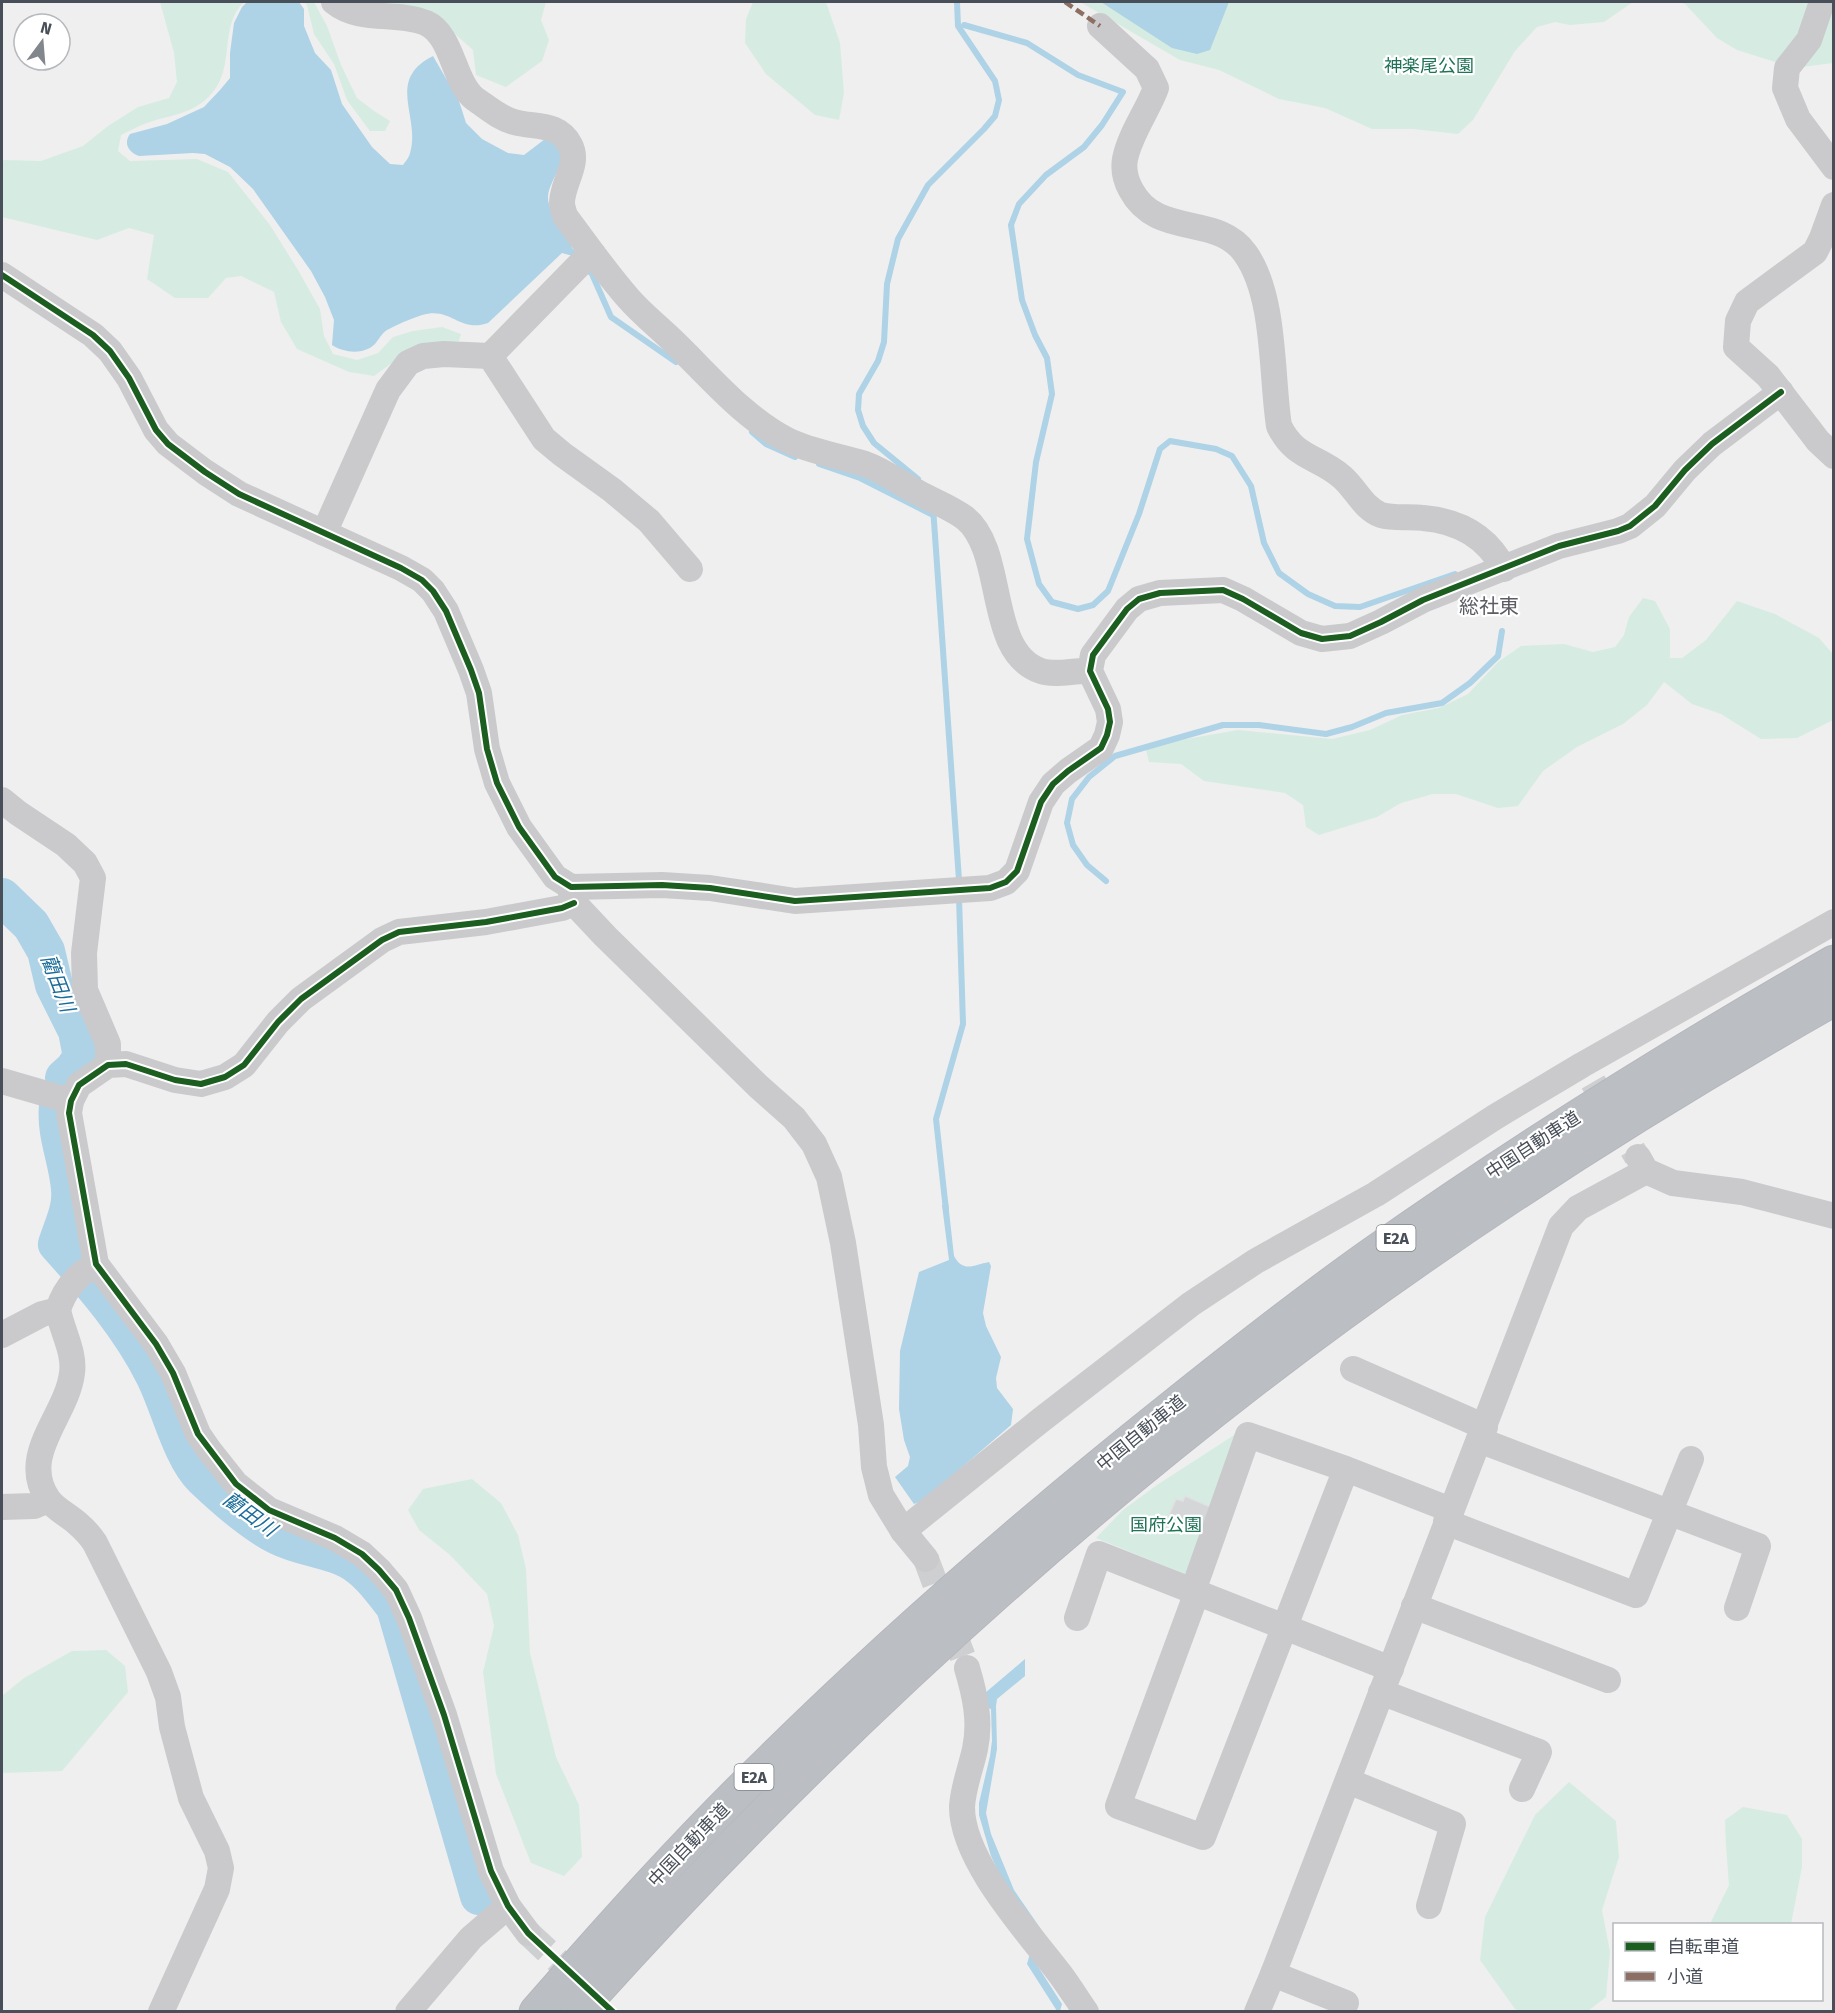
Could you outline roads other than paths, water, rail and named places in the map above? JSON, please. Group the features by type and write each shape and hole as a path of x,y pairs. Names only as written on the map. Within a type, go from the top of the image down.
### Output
{"highway":[{"name":"中国自動車道","path":"536,2012 679,1854 769,1761 887,1649 1115,1453 1293,1313 1479,1180 1714,1031 1833,962"},
{"name":"中国自動車道","path":"578,2012 794,1782 896,1684 1012,1580 1256,1378 1485,1214 1610,1132 1833,999"}],"street":[{"path":"334,2 357,14 426,23 438,31 470,94 494,113 513,122 550,127 561,133 571,146 574,159 562,203 566,216 628,298 725,395 770,429 807,448 886,472 966,519 979,534 987,553 1001,617 1015,650 1026,663 1041,671 1053,673 1090,671"},
{"path":"1822,2 1809,40 1787,68 1785,88 1798,119 1833,168"},
{"path":"1100,26 1147,69 1156,88 1130,144 1125,161 1126,181 1137,201 1149,213 1171,222 1231,239 1245,253 1259,279 1272,353 1279,426 1286,440 1304,456 1330,468 1344,478 1369,508 1395,518 1423,518 1454,524 1475,534 1497,554 1504,569"},
{"path":"1833,205 1815,252 1747,302 1738,321 1736,347 1768,376 1818,441 1833,456"},
{"path":"324,533 388,390 408,363 423,356 444,354 490,356 586,258 593,254"},
{"path":"2,275 93,335 110,351 129,378 156,430 168,444 205,472 239,494 400,568 422,580 433,591 446,611 471,670 478,693 486,749 497,783 519,827 555,877 630,961 794,1118 814,1144 829,1177 843,1243 871,1425 874,1467 881,1495 903,1531 926,1559"},
{"path":"490,356 544,439 649,521 690,569"},
{"path":"528,1933 508,1906 491,1871 444,1716 409,1618 396,1590 362,1554 335,1538 269,1510 236,1484 198,1434 173,1373 156,1344 87,1270 69,1113 71,1101 80,1084 108,1065 126,1064 175,1080 201,1084 225,1077 244,1065 278,1022 301,999 382,940 399,932 486,922 562,908 573,895 672,886 710,888 795,901 990,888 1006,882 1017,871 1024,855 1041,802 1060,778 1101,748 1110,722 1108,709 1090,671 1093,655 1126,609 1139,599 1160,593 1223,590 1243,598 1301,633 1322,639 1350,636 1423,600 1560,546 1630,526 1655,506 1685,470 1712,444 1781,392"},
{"path":"2,800 66,845 85,863 93,878 84,953 85,990 108,1044 108,1065"},
{"path":"903,1531 1041,1419 1191,1304 1256,1261 1376,1194 1495,1117 1587,1074 1833,922"},
{"path":"2,1081 71,1101"},
{"path":"1257,2012 1561,1226 1578,1208 1642,1164 1673,1183 1742,1192 1833,1216"},
{"path":"87,1270 60,1303 58,1310 71,1352 72,1371 69,1388 43,1442 38,1461 39,1480 48,1500 88,1533 95,1543 159,1671 168,1697 172,1727 188,1788 217,1851 221,1868 217,1889 161,2012"},
{"path":"2,1335 42,1314 58,1310"},
{"path":"1353,1369 1482,1433 1670,1513 1758,1546 1737,1608"},
{"path":"1346,1469 1203,1838 1118,1806 1193,1603 1193,1591 1248,1435 1346,1469 1449,1516 1636,1595 1691,1458"},
{"path":"2,1507 34,1506 48,1500"},
{"path":"1077,1618 1099,1554 1391,1669"},
{"path":"1414,1606 1608,1680"},
{"path":"967,1668 978,1711 976,1747 962,1808 966,1830 976,1856 991,1884 1086,2012"},
{"path":"1382,1692 1539,1752 1522,1789"},
{"path":"1347,1781 1453,1824 1429,1906"},
{"path":"408,2012 471,1938 508,1906"},
{"path":"1273,1974 1346,2003"}],"water":[{"path":"247,2 299,2 304,9 304,26 315,53 331,70 342,104 372,147 390,164 403,165 409,155 412,139 408,88 411,76 419,66 433,56 459,101 466,123 482,139 508,153 524,155 545,139 555,144 561,151 562,158 549,190 549,205 572,248 577,252 573,256 562,253 488,323 470,325 448,316 432,313 413,318 387,330 375,344 365,350 348,351 332,345 334,320 325,297 311,271 253,189 230,167 205,154 139,156 130,150 127,144 130,134 167,124 204,107 220,90 230,78 230,53 234,23"},
{"path":"1101,2 1229,2 1210,50 1197,54 1172,48"},
{"path":"948,1202 954,1256 957,1261 965,1266 989,1262 991,1266 983,1313 986,1326 1001,1357 996,1378 997,1388 1013,1409 1011,1425 924,1500 914,1504 895,1477 908,1466 910,1457 904,1440 899,1409 900,1351 919,1272 949,1260 942,1205"},
{"path":"1025,1659 1025,1676 997,1699 997,1749 986,1813 991,1834 1014,1890 1045,1935 1035,1962 1062,2004 1060,2011 1057,2011 1027,1964 1036,1932 1009,1896 991,1856 979,1815 979,1803 992,1741 991,1709 985,1707 985,1693"}],"waterway":[{"path":"918,479 874,443 863,426 858,410 859,394 878,361 884,342 887,284 898,239 928,185 995,116 999,100 995,81 958,26 957,2"},
{"path":"964,25 1027,43 1078,75 1123,92 1102,125 1084,147 1046,175 1019,204 1011,225 1022,300 1035,335 1047,358 1052,394 1036,462 1027,539 1039,584 1052,602 1078,609 1093,605 1108,591 1139,514 1160,449 1170,441 1216,449 1232,456 1251,486 1264,543 1279,573 1308,594 1335,606 1360,607 1455,574"},
{"path":"585,267 592,274 611,317 676,362"},
{"path":"752,432 766,444 795,457"},
{"path":"819,464 860,478 933,515"},
{"path":"933,507 959,880"},
{"path":"1106,881 1087,865 1073,845 1067,823 1072,799 1089,777 1115,756 1223,725 1259,725 1326,734 1352,727 1386,713 1442,703 1470,683 1498,656 1502,631"},
{"name":"藺田川","path":"2,897 31,925 46,951 54,985 77,1031 82,1057 64,1078"},
{"path":"946,1210 936,1119 963,1024 959,897"},
{"name":"藺田川","path":"58,1106 58,1127 69,1179 70,1203 57,1244 97,1290 134,1340 160,1387 188,1457 203,1478 239,1510 268,1531 286,1540 355,1563 374,1580 395,1607 479,1896"}],"tunnel":[{"path":"1593,1082 1637,1157"},
{"path":"926,1559 967,1668"},
{"path":"528,1933 613,2012"}],"district":[{"name":"総社東","path":"1489,606"}],"park label":[{"name":"神楽尾公園","path":"1429,66"},
{"name":"国府公園","path":"1166,1525"}]}
